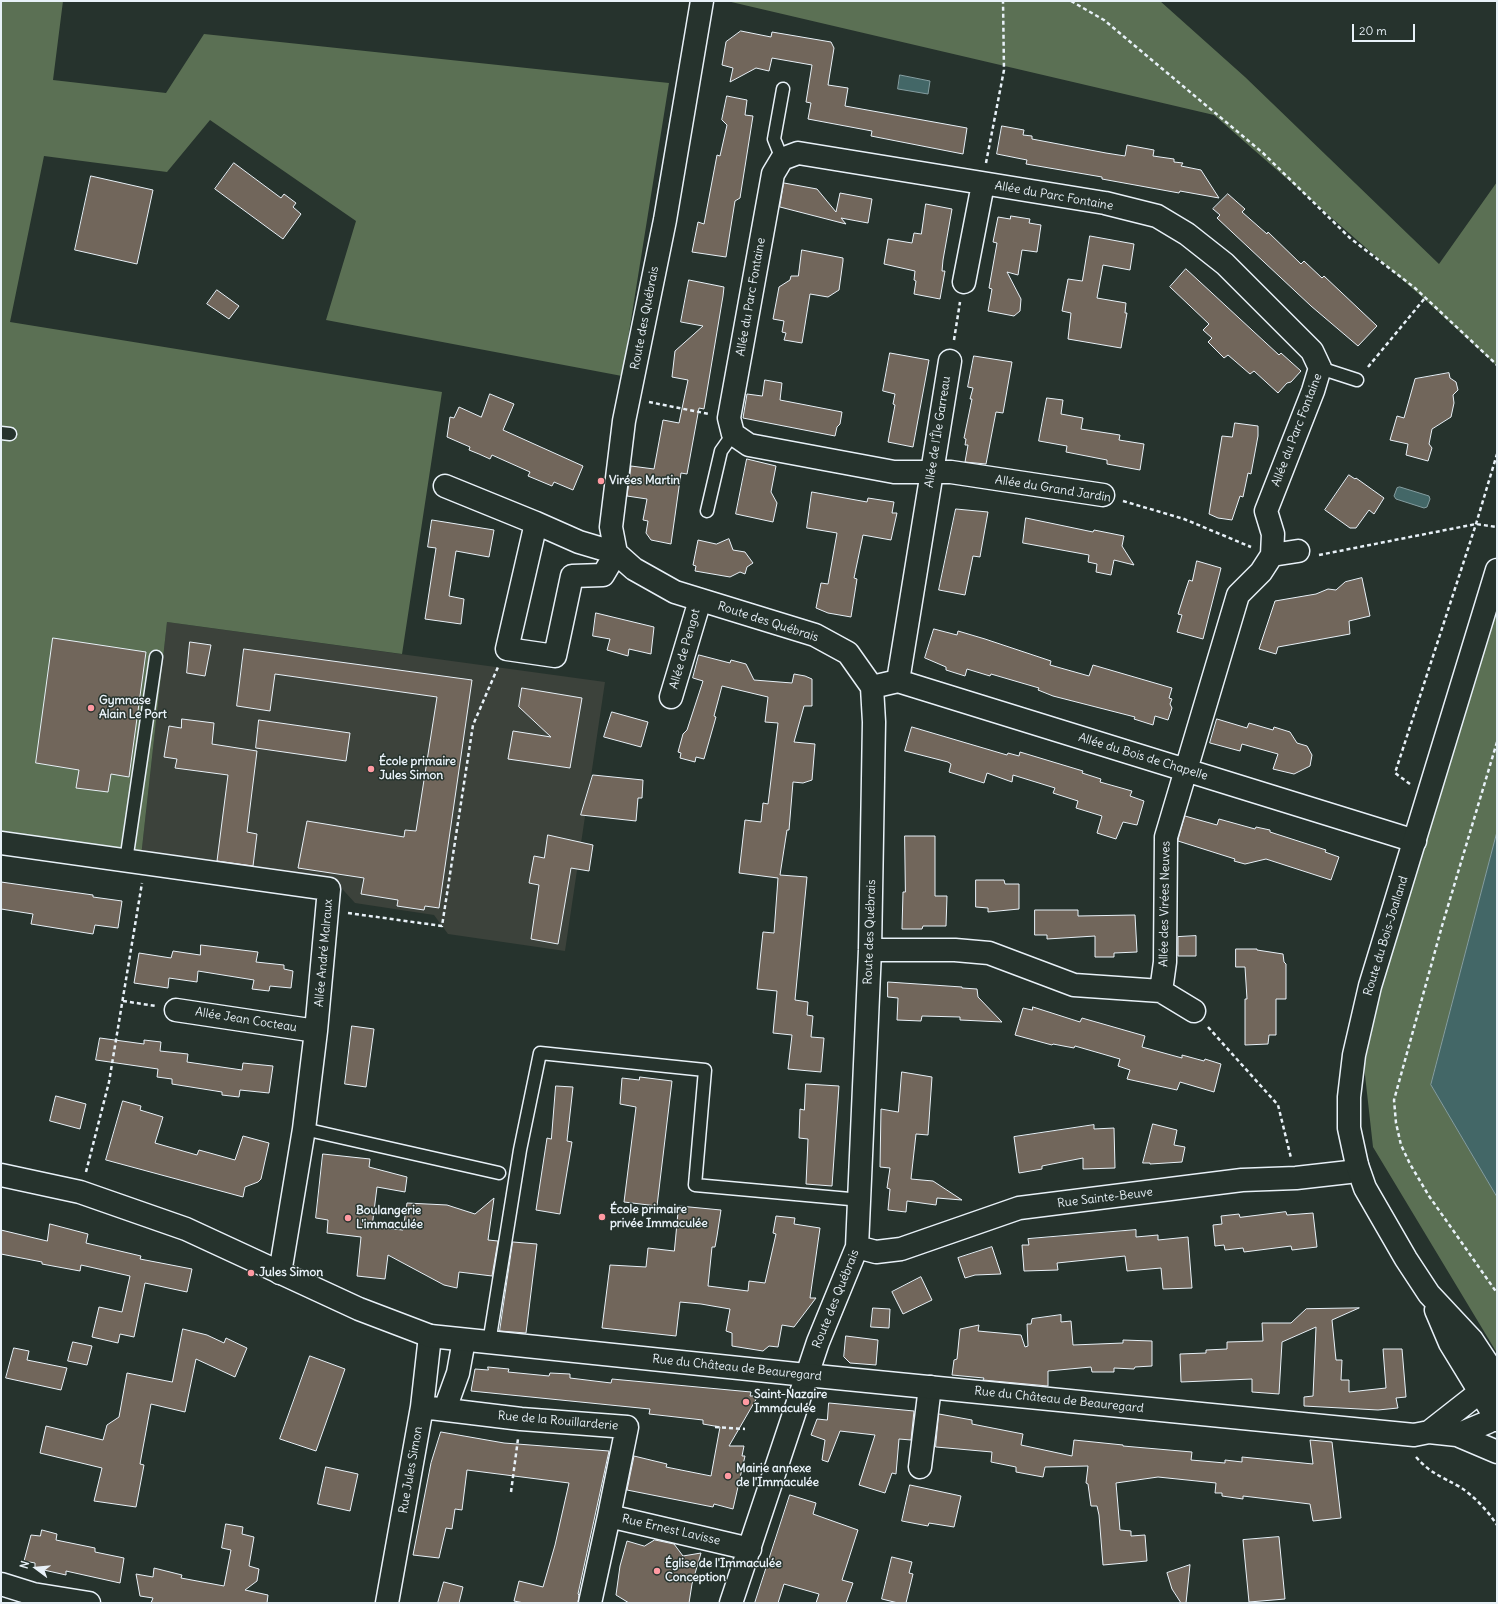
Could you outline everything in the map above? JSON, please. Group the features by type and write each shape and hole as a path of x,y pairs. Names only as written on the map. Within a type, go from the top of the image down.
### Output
{"street":[{"name":"Route des Québrais","path":"702,1 665,220 624,421 611,527 616,553 634,569 676,592 815,635 848,653 872,687 874,722 874,792 870,950 861,1200 857,1247 806,1375 731,1603"},
{"name":"Allée du Parc Fontaine","path":"731,426 773,174 782,158 798,153 1105,203 1157,216 1188,234 1225,264 1312,351 1320,368 1313,391 1266,511 1273,534 1272,555"},
{"path":"964,282 983,184"},
{"name":"Allée de l'Île Garreau","path":"898,681 950,361"},
{"path":"731,426 749,445 894,472 931,473"},
{"name":"Allée du Grand Jardin","path":"931,473 951,472 1103,495"},
{"path":"445,486 579,542 616,553 603,575 572,576"},
{"path":"536,523 507,649 555,656 579,542"},
{"path":"1184,770 1238,595 1261,572 1272,555 1298,551"},
{"name":"Route du Bois-Joalland","path":"1493,1409 1450,1343 1429,1294 1389,1231 1365,1188 1357,1166 1349,1128 1349,1097 1354,1055 1370,986 1416,841 1497,570"},
{"name":"Allée de Pengot","path":"671,697 700,600"},
{"path":"872,687 898,681"},
{"name":"Allée du Bois de Chapelle","path":"898,681 1416,841"},
{"name":"Allée des Virées Neuves","path":"1161,991 1166,962 1166,837 1184,770"},
{"name":"Allée André Malraux","path":"1,844 329,889 316,1031 304,1129 280,1273"},
{"path":"870,950 955,950 989,953 1074,985 1161,991 1194,1011"},
{"name":"Allée Jean Cocteau","path":"176,1010 316,1031"},
{"name":"Rue Sainte-Beuve","path":"857,1247 876,1252 901,1249 1019,1208 1242,1180 1296,1178 1349,1172 1357,1166"},
{"name":"Rue du Château de Beauregard","path":"1,1175 80,1192 186,1229 359,1309 430,1336 1414,1435 1429,1432 1457,1435"},
{"name":"Route du Bois-Joalland","path":"1429,1294 1472,1340 1497,1378"},
{"name":"Rue Jules Simon","path":"387,1603 422,1407 430,1336"},
{"path":"445,1409 458,1373 464,1340"},
{"path":"920,1467 930,1387"},
{"name":"Rue de la Rouillarderie","path":"422,1407 521,1420 627,1427 609,1516"},
{"path":"1429,1432 1493,1409"},
{"path":"1457,1435 1493,1409"},
{"path":"1457,1435 1497,1452"},
{"name":"Rue Ernest Lavisse","path":"590,1603 609,1516 750,1549"},
{"path":"1,1584 33,1594 89,1603"}],"lane":[{"path":"782,158 774,139 783,88"},
{"path":"1320,368 1357,380"},
{"path":"708,511 721,451 731,426"},
{"path":"135,862 156,657"},
{"path":"489,1343 520,1150 540,1053 705,1070 695,1185 861,1200"},
{"path":"304,1129 499,1173"}],"path":[{"path":"983,184 1004,70 1003,1"},
{"path":"1071,1 1104,20 1116,29 1263,154 1350,238 1425,298 1497,365"},
{"name":"Allée de l'Île Garreau","path":"950,361 964,282"},
{"path":"1357,380 1425,298"},
{"path":"629,398 731,426"},
{"path":"1430,794 1424,794 1395,773 1476,524 1497,454"},
{"name":"Allée du Grand Jardin","path":"1103,495 1184,519 1240,543"},
{"path":"1298,551 1313,556 1476,524 1497,527"},
{"path":"328,910 442,926 473,725 507,649"},
{"path":"1497,742 1442,926 1394,1100 1396,1123 1401,1145 1410,1164 1429,1196 1497,1293"},
{"path":"80,1192 109,1082 123,1001 135,862"},
{"path":"123,1001 176,1010"},
{"path":"1194,1011 1278,1105 1296,1178"},
{"path":"511,1492 521,1420"},
{"path":"715,1427 745,1429"},
{"path":"1415,1453 1427,1469 1460,1488 1490,1514 1497,1525"}],"shaded area":[{"name":"École primaire Jules Simon","path":"167,622 605,682 565,951 448,934 434,915 355,903 335,881 141,857"}],"green space":[{"path":"1,1 63,1 53,80 166,93 204,34 669,83 622,376 326,320 356,221 210,120 167,172 44,156 10,322 442,392 402,654 167,622 141,857 1,839"},
{"path":"727,1 1160,1 1245,77 1439,264 1497,182 1497,366 1421,296 1214,115"},
{"path":"1497,605 1497,832 1431,1085 1497,1197 1497,1353 1373,1147 1364,1066 1390,949"}],"water":[{"path":"900,75 930,81 928,94 898,89"},
{"path":"1400,487 1429,496 1430,499 1427,507 1424,508 1396,499 1394,496 1397,488"},
{"path":"1497,832 1497,1197 1431,1085"}],"building":[{"path":"741,31 771,37 772,32 831,42 834,48 828,85 848,88 845,106 967,128 963,154 871,136 872,131 808,119 811,103 806,102 812,65 772,58 769,71 756,68 730,82 733,68 722,65 726,42"},
{"path":"727,96 747,100 745,115 753,116 740,198 735,201 726,257 692,252 698,222 704,224 717,155 720,156 727,125 722,120"},
{"path":"1002,126 1024,130 1023,135 1032,136 1032,139 1125,156 1127,145 1154,150 1153,156 1174,159 1174,162 1183,163 1181,166 1201,170 1219,198 1180,191 1179,193 1102,179 1102,177 1026,164 1027,160 997,154"},
{"path":"234,163 281,198 284,194 296,203 293,207 301,214 283,239 215,189"},
{"path":"91,176 153,190 137,264 75,250"},
{"path":"784,183 817,189 836,212 840,193 872,199 868,223 841,218 846,224 780,207"},
{"path":"1228,194 1245,209 1242,212 1267,234 1268,232 1301,264 1304,261 1322,278 1324,276 1377,326 1358,346 1311,306 1217,218 1220,215 1213,209"},
{"path":"926,204 952,209 943,260 942,271 945,271 940,299 914,294 916,281 914,280 915,271 884,264 888,239 912,243 914,233 921,234"},
{"path":"1011,216 1030,219 1029,223 1041,225 1037,252 1022,250 1018,275 1007,272 1021,299 1020,311 1014,316 988,311 992,289 989,288 997,243 993,242 998,217 1010,219"},
{"path":"1090,236 1134,244 1130,270 1103,265 1097,298 1126,303 1125,313 1127,313 1121,348 1068,339 1071,313 1062,311 1068,279 1082,281"},
{"path":"802,250 843,258 843,261 839,290 828,297 810,294 802,343 784,340 786,333 782,332 784,321 773,319 779,287 790,280 791,276 798,276"},
{"path":"1186,269 1279,355 1281,353 1301,371 1278,393 1254,371 1250,374 1228,355 1224,358 1208,342 1212,338 1203,330 1209,324 1170,287"},
{"path":"689,280 724,287 704,409 699,408 687,474 681,473 671,544 651,540 646,533 648,521 643,520 647,499 627,496 631,466 654,469 663,420 679,423 688,380 672,377 675,351 703,326 681,322"},
{"path":"217,290 239,306 229,319 207,304"},
{"path":"890,353 929,360 913,447 888,442 895,405 893,404 895,394 883,391"},
{"path":"974,356 1012,362 1003,413 996,412 986,464 965,462 968,445 965,445 966,439 964,438 973,388 968,387"},
{"path":"1449,373 1450,378 1456,382 1458,390 1453,395 1454,403 1451,417 1432,429 1429,444 1432,448 1428,461 1406,455 1408,444 1390,440 1397,416 1404,418 1415,379"},
{"path":"765,380 782,383 780,400 842,412 840,424 837,427 835,436 743,418 747,394 762,396"},
{"path":"490,394 514,404 503,430 583,466 573,490 554,482 552,486 528,476 530,472 492,455 490,459 469,450 470,447 447,437 450,417 454,418 459,407 481,417"},
{"path":"1047,398 1063,400 1061,414 1083,418 1081,429 1120,435 1119,440 1144,444 1140,470 1107,464 1107,460 1066,452 1067,446 1039,441"},
{"path":"1235,423 1258,426 1258,436 1251,474 1248,473 1243,497 1240,496 1232,520 1218,518 1209,514 1222,436 1232,437"},
{"path":"747,459 776,466 771,492 777,503 773,522 736,514"},
{"path":"1349,475 1355,479 1356,478 1384,498 1374,514 1369,510 1356,528 1350,528 1325,510"},
{"path":"812,492 867,502 868,498 894,502 892,513 897,513 891,540 863,535 854,578 857,579 851,617 828,613 816,608 821,583 828,584 837,533 807,528"},
{"path":"956,509 988,512 980,557 973,556 965,595 939,590"},
{"path":"1026,518 1093,532 1094,530 1124,536 1122,546 1134,565 1114,560 1111,575 1096,572 1097,564 1088,562 1089,555 1023,543"},
{"path":"432,520 494,530 489,557 456,551 449,596 464,599 461,624 425,619 436,548 428,547"},
{"path":"729,539 733,550 745,552 753,563 747,567 745,574 740,572 730,577 695,571 696,566 693,565 698,540 716,544"},
{"path":"1197,561 1221,568 1203,639 1177,632 1182,615 1178,614 1189,580 1192,581"},
{"path":"1362,578 1370,616 1349,621 1350,634 1278,647 1276,654 1259,649 1275,601 1316,594 1328,589 1336,590 1345,582"},
{"path":"596,613 654,627 651,654 629,649 628,656 607,650 610,639 593,636"},
{"path":"934,629 957,635 958,631 985,639 1051,661 1050,665 1089,676 1093,665 1172,688 1169,698 1172,699 1170,704 1172,708 1168,720 1155,716 1153,725 1134,719 1135,717 1053,696 1038,690 1039,688 991,674 990,676 967,669 965,676 946,670 946,667 925,658"},
{"name":"Gymnase Alain Le Port","path":"53,638 146,652 129,777 111,774 108,792 76,788 79,770 36,763"},
{"path":"190,642 211,645 205,676 187,673"},
{"path":"244,649 472,680 439,908 425,906 424,910 397,906 398,900 361,894 364,878 298,868 307,821 404,837 405,830 416,831 437,697 275,674 270,711 237,706"},
{"path":"699,655 730,663 731,660 746,664 754,680 792,683 794,674 812,679 812,706 804,706 794,742 815,744 812,780 803,783 793,782 789,830 787,830 780,875 807,877 795,1000 808,1002 807,1015 813,1016 811,1037 824,1038 821,1072 788,1069 792,1035 773,1033 777,991 757,989 763,932 774,933 778,878 739,873 745,820 761,822 763,803 768,804 778,723 765,722 768,697 722,686 714,716 716,717 704,759 696,757 695,762 680,758 681,753 678,752 683,734 687,730 703,681 693,678"},
{"path":"522,688 582,698 570,768 508,759 513,731 551,737 519,707"},
{"path":"612,712 648,722 641,747 604,737"},
{"path":"182,719 214,723 212,744 257,751 247,832 257,834 253,866 217,861 228,775 175,768 177,759 164,757 169,726 181,728"},
{"path":"1217,719 1247,728 1249,723 1273,730 1274,727 1290,732 1297,743 1307,746 1312,755 1310,766 1294,774 1273,769 1278,754 1242,744 1240,751 1210,743"},
{"path":"259,720 350,733 346,761 256,748"},
{"path":"912,727 1007,755 1008,753 1019,756 1020,752 1083,771 1082,773 1101,779 1100,782 1132,791 1130,796 1144,801 1137,825 1123,822 1116,839 1097,833 1102,816 1076,808 1078,801 1053,793 1055,788 1013,775 1012,782 987,773 984,783 949,772 951,764 948,762 905,751"},
{"path":"593,775 643,780 642,798 638,798 636,821 581,815"},
{"path":"1185,816 1217,825 1219,819 1255,829 1256,827 1270,830 1270,832 1326,850 1325,852 1339,857 1331,880 1266,859 1245,864 1234,861 1235,859 1178,841"},
{"path":"548,835 593,845 589,871 571,868 558,944 531,939 539,885 529,883 534,856 544,858"},
{"path":"905,836 935,836 935,896 947,896 946,926 923,926 922,929 902,929 903,892 905,892"},
{"path":"976,880 1004,880 1005,884 1019,884 1019,909 988,912 988,908 976,907"},
{"path":"1,882 93,895 93,897 122,901 118,928 95,925 93,934 31,924 33,914 1,909"},
{"path":"1035,910 1078,910 1078,916 1135,915 1137,952 1114,953 1114,957 1095,957 1095,936 1047,939 1047,935 1035,935"},
{"path":"1196,936 1196,956 1178,956 1178,937"},
{"path":"201,945 258,952 256,962 284,965 284,969 293,971 291,988 270,986 269,991 252,989 254,980 198,971 197,982 169,978 168,988 134,983 139,953 171,958 173,951 200,955"},
{"path":"1236,949 1257,949 1283,954 1284,962 1286,964 1286,999 1276,999 1276,1035 1269,1035 1268,1044 1245,1045 1245,999 1247,999 1245,967 1236,967"},
{"path":"888,982 977,989 978,997 1002,1022 960,1020 960,1017 922,1016 921,1021 897,1020 898,998 888,997"},
{"path":"1033,1007 1080,1022 1082,1018 1145,1036 1142,1047 1182,1058 1182,1055 1204,1061 1205,1059 1221,1064 1214,1092 1180,1082 1177,1090 1127,1079 1130,1070 1118,1066 1120,1059 1075,1046 1074,1048 1052,1045 1015,1035 1023,1008 1032,1010"},
{"path":"352,1026 374,1029 366,1087 345,1084"},
{"path":"100,1038 144,1044 144,1040 161,1042 160,1051 188,1054 187,1062 242,1070 243,1063 273,1066 269,1093 240,1090 239,1097 222,1095 222,1092 172,1084 172,1079 157,1077 158,1069 96,1060"},
{"path":"902,1072 932,1077 928,1135 916,1134 911,1179 933,1181 962,1200 937,1198 936,1205 907,1201 906,1212 888,1210 890,1189 887,1188 890,1168 880,1167 881,1109 898,1112"},
{"path":"640,1077 672,1081 657,1206 624,1202 636,1107 620,1104 622,1078 639,1080"},
{"path":"806,1084 839,1086 832,1186 806,1184 808,1139 799,1138 800,1109 804,1110"},
{"path":"556,1086 573,1087 567,1141 572,1142 560,1214 536,1210 547,1138 551,1139"},
{"path":"56,1096 86,1104 80,1129 50,1121"},
{"path":"123,1101 141,1106 140,1110 163,1117 155,1143 197,1155 199,1150 235,1160 243,1136 269,1143 261,1179 258,1182 245,1187 243,1197 106,1160"},
{"path":"1153,1124 1177,1130 1174,1145 1185,1147 1182,1162 1143,1163"},
{"path":"1094,1125 1094,1129 1114,1128 1115,1168 1083,1169 1083,1158 1042,1166 1042,1169 1019,1173 1014,1137"},
{"path":"323,1154 370,1159 369,1167 407,1177 405,1192 377,1187 372,1227 403,1230 407,1203 447,1205 475,1214 494,1198 488,1240 498,1241 492,1276 459,1272 457,1288 444,1285 388,1255 385,1279 357,1276 361,1237 327,1233 328,1220 316,1218"},
{"path":"679,1206 721,1210 715,1247 712,1247 708,1286 748,1291 749,1281 765,1283 776,1234 773,1233 776,1216 795,1218 794,1224 820,1228 810,1298 816,1298 794,1327 782,1325 778,1347 769,1346 763,1351 732,1346 732,1333 726,1331 730,1309 701,1304 680,1302 676,1336 602,1328 610,1265 646,1267 648,1248 674,1251"},
{"path":"1286,1212 1287,1215 1313,1213 1317,1247 1292,1250 1291,1246 1244,1252 1243,1248 1225,1250 1224,1245 1215,1246 1213,1225 1222,1224 1221,1216 1239,1214 1240,1217"},
{"path":"50,1224 88,1234 86,1243 141,1256 140,1259 192,1269 187,1292 145,1283 134,1337 120,1334 118,1343 92,1337 99,1307 122,1312 130,1276 81,1265 80,1271 1,1254 1,1230 47,1241"},
{"path":"1136,1230 1136,1237 1158,1235 1158,1240 1188,1237 1192,1288 1163,1289 1161,1268 1127,1271 1125,1256 1057,1263 1058,1270 1024,1271 1022,1245 1029,1245 1028,1239"},
{"path":"513,1242 537,1244 526,1333 500,1331"},
{"path":"992,1247 1001,1274 975,1275 965,1278 958,1258"},
{"path":"921,1277 932,1300 903,1314 892,1292"},
{"path":"873,1308 890,1309 889,1328 871,1327"},
{"path":"1359,1308 1332,1320 1336,1360 1342,1360 1341,1380 1349,1380 1349,1392 1386,1388 1383,1349 1402,1349 1406,1397 1396,1398 1398,1408 1378,1410 1304,1406 1304,1397 1313,1396 1316,1327 1282,1342 1279,1394 1252,1392 1252,1379 1181,1382 1180,1354 1206,1353 1206,1350 1227,1349 1227,1342 1263,1341 1262,1323 1291,1323 1306,1309"},
{"path":"1061,1315 1061,1322 1071,1321 1073,1345 1123,1343 1123,1340 1152,1341 1152,1366 1135,1367 1134,1369 1114,1368 1114,1372 1092,1372 1091,1367 1048,1371 1048,1386 983,1380 984,1378 952,1375 954,1360 957,1359 960,1329 979,1325 978,1331 1021,1335 1025,1347 1028,1346 1027,1324 1031,1324 1032,1319"},
{"path":"183,1329 207,1335 224,1343 226,1338 247,1348 235,1377 196,1359 185,1412 151,1404 140,1464 144,1465 136,1507 94,1501 102,1468 40,1453 46,1426 103,1440 107,1425 119,1417 127,1373 172,1382"},
{"path":"846,1336 878,1340 876,1365 850,1363 844,1357"},
{"path":"73,1342 92,1346 87,1365 68,1361"},
{"path":"14,1348 29,1351 27,1360 67,1368 61,1390 6,1378"},
{"path":"310,1356 345,1369 316,1451 280,1439"},
{"path":"488,1367 509,1369 508,1372 549,1376 550,1373 570,1374 570,1378 611,1383 612,1379 751,1392 750,1396 758,1396 729,1446 744,1446 742,1456 745,1456 733,1509 714,1504 713,1507 627,1490 634,1456 667,1464 666,1467 711,1476 720,1427 703,1424 703,1420 649,1414 650,1409 471,1391 475,1369 488,1370"},
{"path":"829,1403 914,1411 911,1440 899,1439 896,1474 892,1473 885,1493 859,1485 875,1435 840,1431 828,1462 822,1460 825,1440 811,1435 817,1419 827,1420"},
{"path":"939,1414 972,1420 972,1424 1023,1434 1021,1445 1072,1456 1074,1440 1192,1452 1191,1460 1225,1463 1225,1460 1242,1462 1242,1457 1313,1464 1310,1440 1332,1442 1341,1518 1313,1521 1310,1504 1243,1496 1243,1499 1222,1496 1222,1493 1215,1493 1216,1483 1158,1477 1116,1483 1120,1530 1131,1531 1131,1536 1145,1535 1147,1561 1103,1565 1099,1515 1097,1506 1091,1506 1088,1484 1086,1483 1088,1466 1045,1467 1043,1477 1016,1472 1016,1467 991,1462 992,1452 936,1447"},
{"path":"441,1432 504,1443 609,1451 578,1594 578,1603 524,1603 514,1601 519,1581 543,1587 555,1545 569,1483 467,1470 462,1510 455,1509 452,1529 446,1528 439,1558 413,1555 431,1463"},
{"path":"326,1467 358,1474 350,1511 318,1504"},
{"path":"910,1485 961,1496 954,1527 929,1523 928,1526 902,1521"},
{"path":"790,1495 816,1503 813,1514 858,1530 842,1580 853,1583 846,1603 816,1603 819,1594 784,1584 778,1603 755,1603"},
{"path":"226,1524 243,1527 242,1534 254,1537 249,1566 259,1569 257,1581 245,1590 268,1595 267,1603 151,1603 153,1598 140,1596 136,1574 153,1577 154,1568 182,1575 181,1578 224,1586 231,1550 222,1548"},
{"path":"42,1530 57,1534 56,1540 95,1548 95,1552 124,1558 120,1583 66,1571 66,1575 35,1568 35,1563 24,1561 31,1535 40,1536"},
{"path":"1279,1537 1285,1599 1249,1602 1243,1540"},
{"name":"Église de l'Immaculée Conception","path":"655,1540 674,1544 683,1556 701,1553 692,1584 689,1603 629,1603 616,1595 620,1566 627,1541 644,1546"},
{"path":"892,1557 912,1562 909,1573 913,1574 906,1603 898,1603 882,1599"},
{"path":"1190,1565 1186,1603 1181,1603 1172,1589 1167,1573"},
{"path":"444,1582 463,1587 459,1603 438,1603"}],"place":[{"name":"Virées Martin","path":"601,481"},
{"name":"Gymnase Alain Le Port","path":"91,708"},
{"name":"École primaire Jules Simon","path":"371,769"},
{"name":"École primaire privée Immaculée","path":"602,1217"},
{"name":"Boulangerie L'immaculée","path":"348,1218"},
{"name":"Jules Simon","path":"251,1273"},
{"name":"Saint-Nazaire Immaculée","path":"746,1402"},
{"name":"Mairie annexe de l'Immaculée","path":"728,1476"},
{"name":"Église de l'Immaculée Conception","path":"657,1571"}]}
